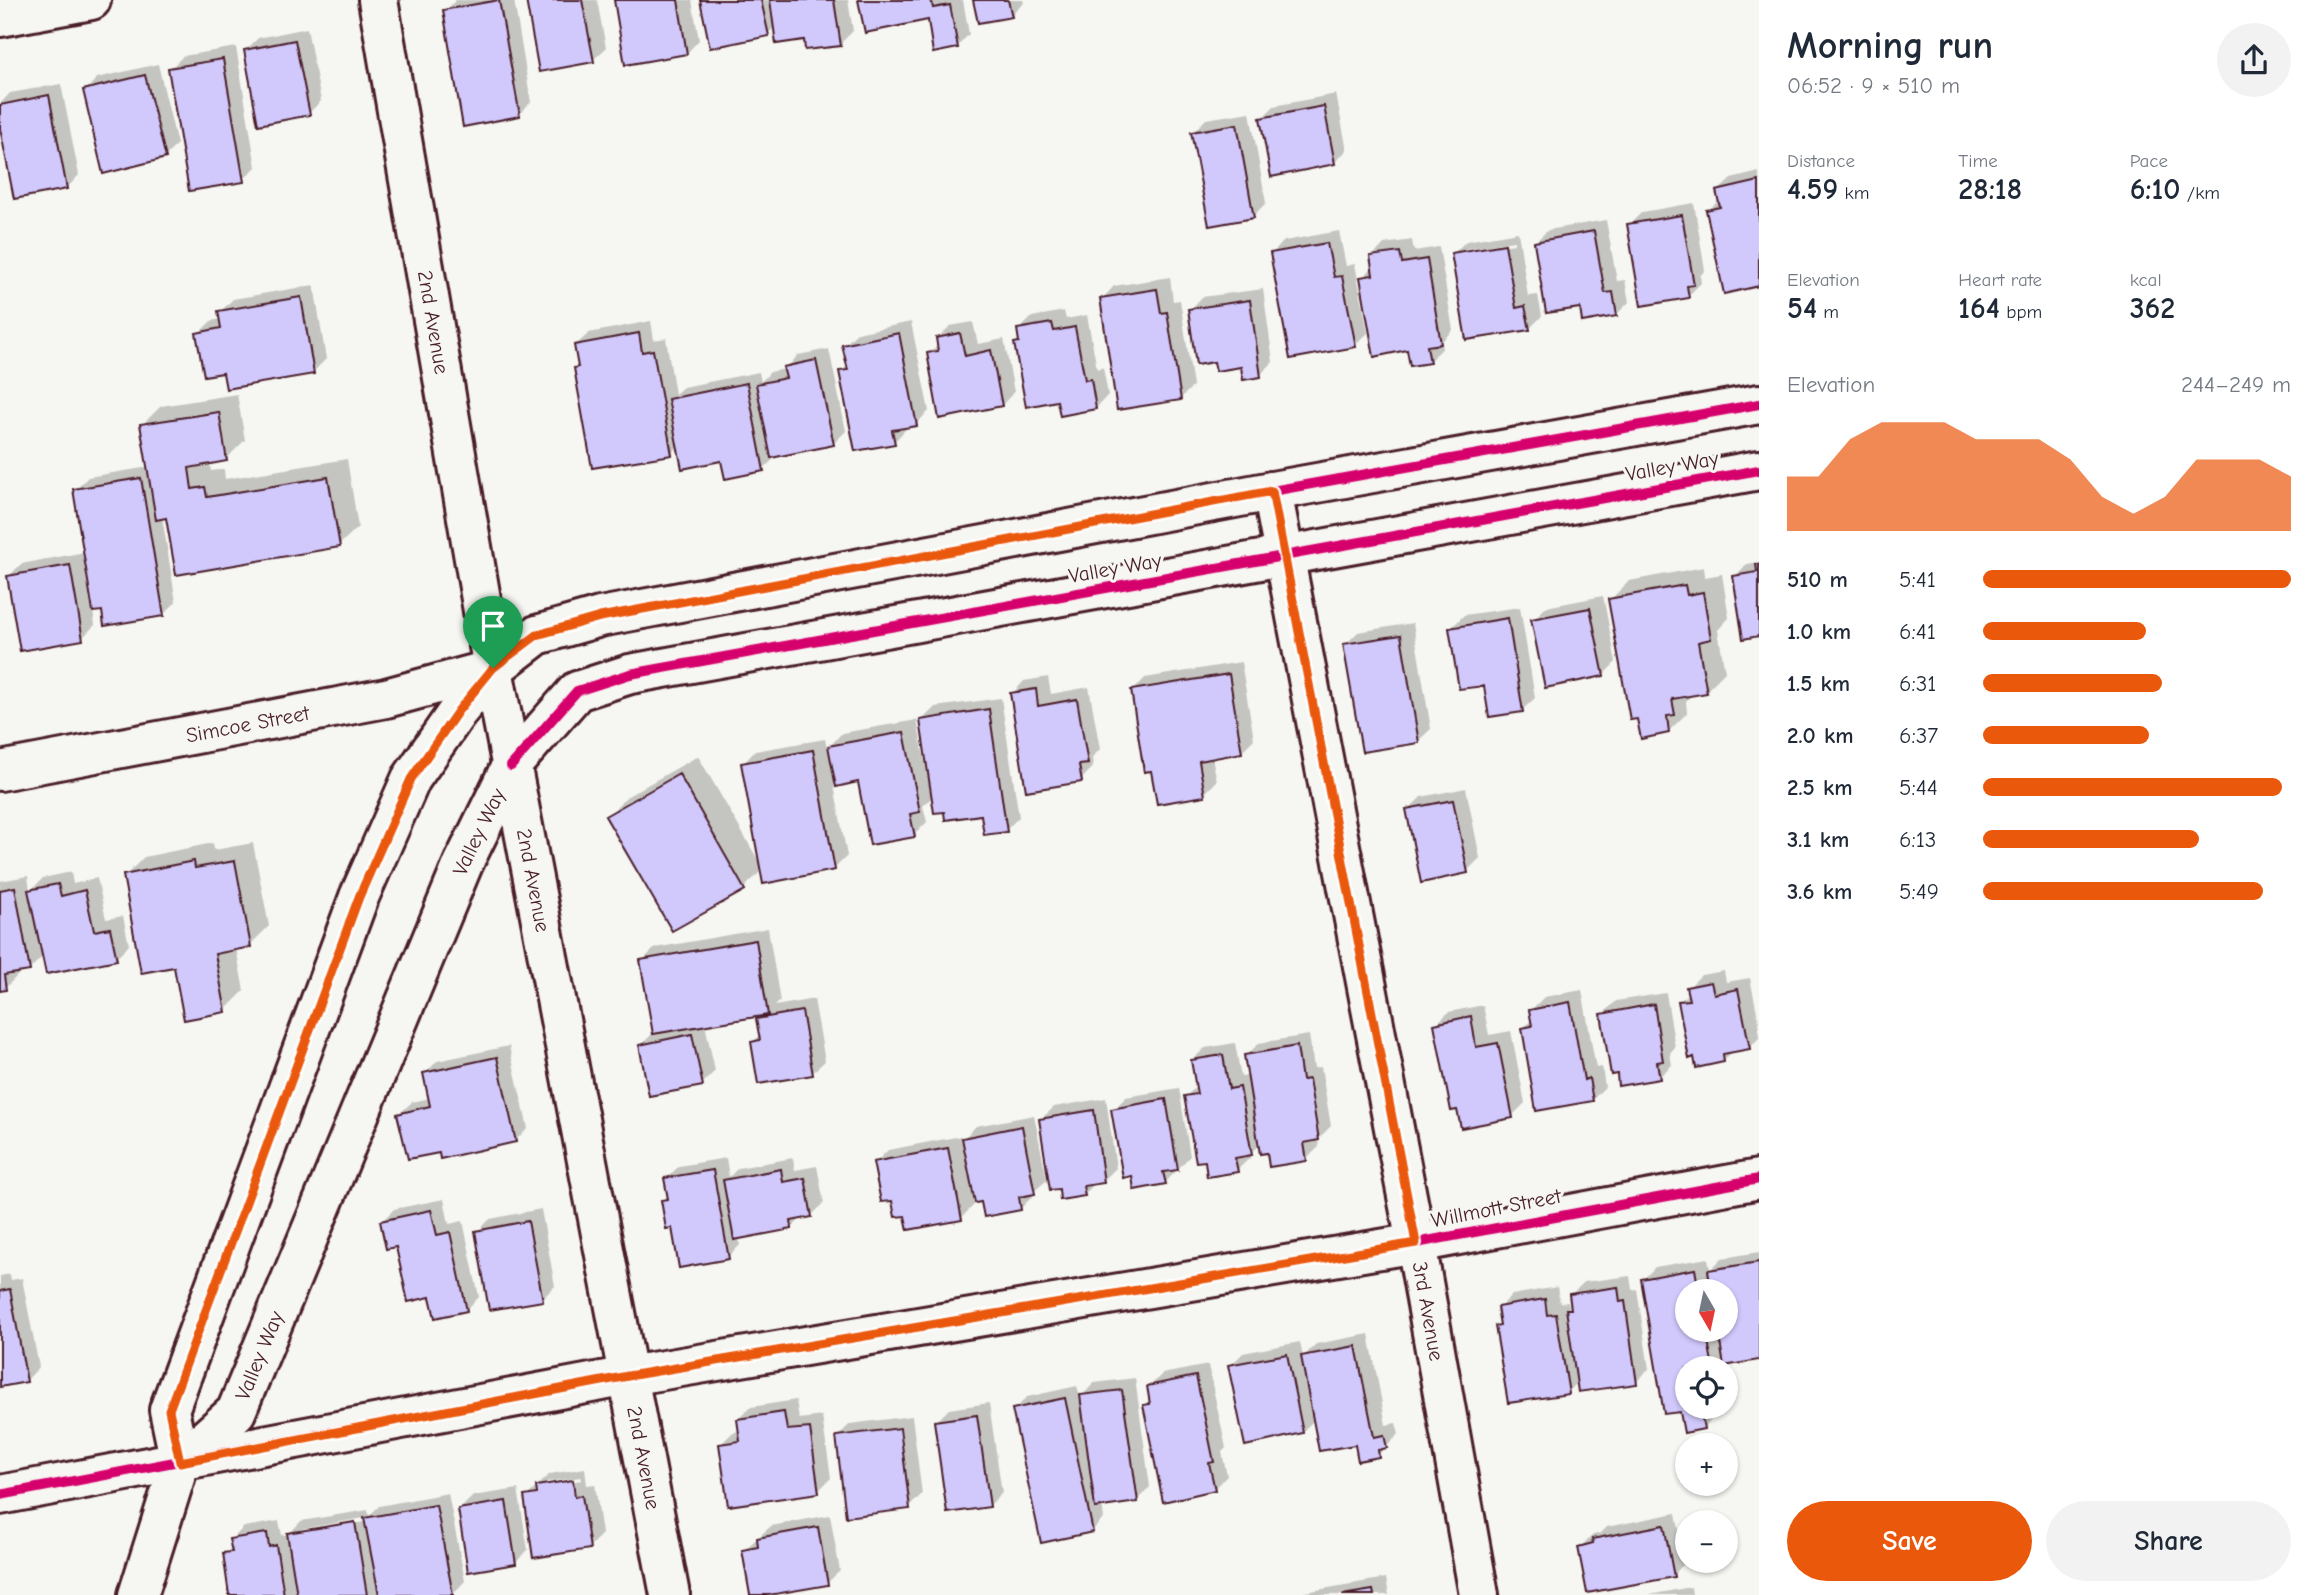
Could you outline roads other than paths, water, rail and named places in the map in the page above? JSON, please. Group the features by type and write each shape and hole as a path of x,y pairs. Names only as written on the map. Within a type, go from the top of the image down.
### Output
{"street":[{"path":"0,17 91,0"},
{"name":"2nd Avenue","path":"378,0 493,668 670,1595"},
{"path":"138,1595 180,1462 169,1410 359,897 411,779 458,711 493,668 537,635 600,617 1272,491 1759,404"},
{"name":"Valley Way","path":"180,1462 236,1412 463,864 511,766 577,691 630,674 1759,470"},
{"name":"3rd Avenue","path":"1272,491 1416,1243 1479,1595"},
{"name":"Simcoe Street","path":"0,771 386,698 493,668"},
{"name":"Willmott Street","path":"0,1495 628,1376 1416,1243 1759,1178"}]}
